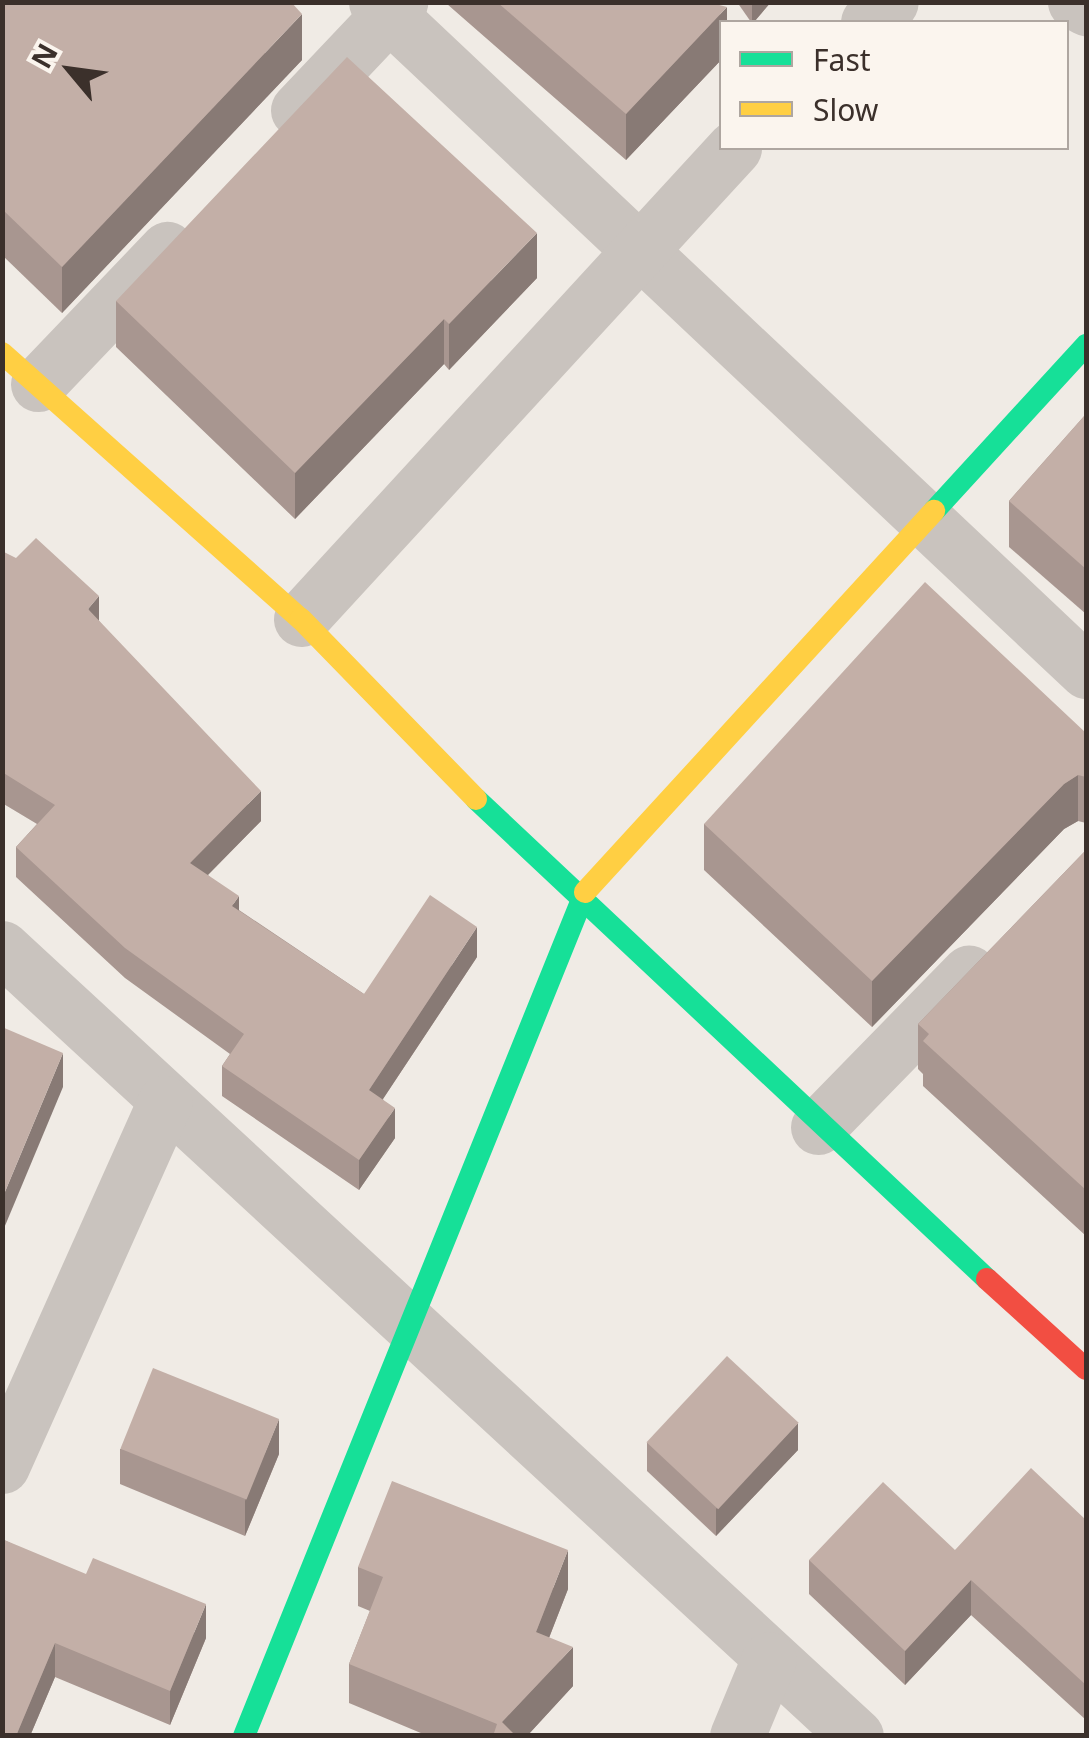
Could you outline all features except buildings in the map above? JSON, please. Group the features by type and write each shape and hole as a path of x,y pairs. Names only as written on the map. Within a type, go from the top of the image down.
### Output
{"street":[{"path":"870,20 891,2"},
{"path":"1075,2 1086,8"},
{"path":"267,142 388,6 1086,672"},
{"path":"300,619 639,246 732,150"},
{"path":"200,214 20,369 300,619 576,902 818,1127 1084,1362"},
{"path":"244,1736 576,902 1081,363"},
{"path":"818,1127 1006,934"},
{"path":"2,948 164,1103 856,1736"},
{"path":"2,1466 164,1103"},
{"path":"738,1736 769,1658"}],"traffic: fast":[{"path":"934,511 1086,345"},
{"path":"476,799 987,1279"},
{"path":"244,1736 585,892"}],"traffic: slow":[{"path":"2,353 301,619 476,799"},
{"path":"585,892 934,511"}],"traffic: jam":[{"path":"987,1279 1086,1369"}]}
